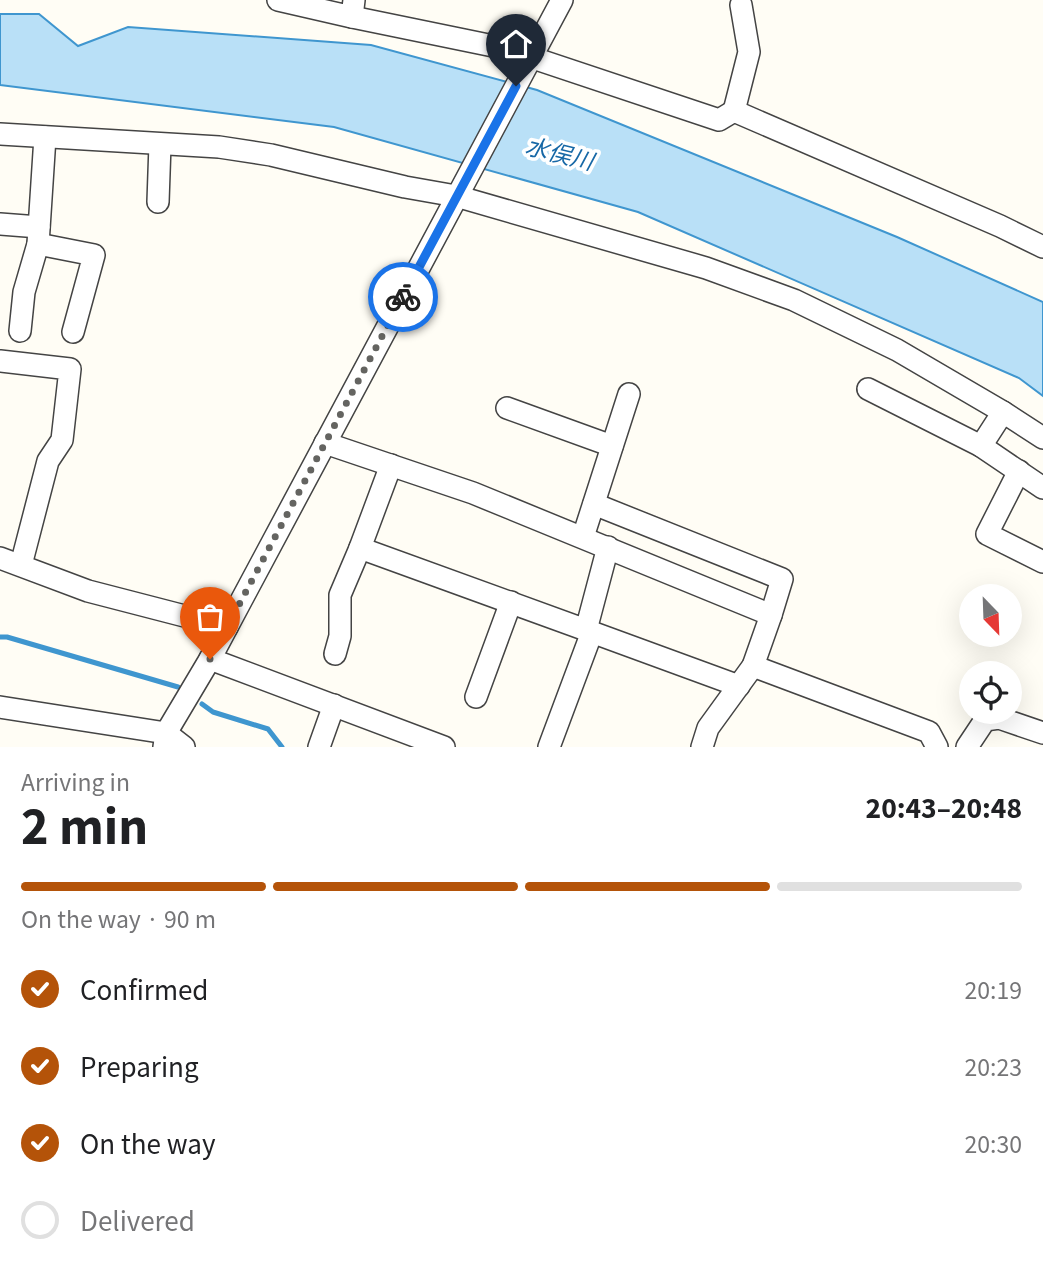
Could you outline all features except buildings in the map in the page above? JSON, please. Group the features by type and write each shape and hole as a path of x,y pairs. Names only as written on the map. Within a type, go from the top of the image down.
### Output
{"street":[{"path":"278,0 353,8 503,48 529,61 719,120 734,111 749,52 741,5"},
{"path":"165,740 562,0"},
{"path":"734,111 1043,247"},
{"path":"0,134 219,148 271,155 405,187 458,192 706,268 794,300 897,350 1043,438"},
{"path":"20,331 24,292 39,235 45,137"},
{"path":"158,202 160,144"},
{"path":"0,223 94,255 73,332"},
{"path":"0,361 70,369 62,440 48,461 21,565"},
{"path":"868,389 981,446 1043,488"},
{"path":"583,537 629,394"},
{"path":"507,408 612,446"},
{"path":"981,446 1003,412"},
{"path":"325,443 472,493 771,615"},
{"path":"335,653 340,636 340,595 391,465"},
{"path":"1019,471 987,534 1043,562"},
{"path":"594,504 782,579 753,666 708,728 702,747"},
{"path":"549,747 589,631 608,547"},
{"path":"360,548 739,686"},
{"path":"0,558 88,591 228,627"},
{"path":"475,697 511,603"},
{"path":"210,659 444,747"},
{"path":"753,666 929,732 937,747"},
{"path":"319,747 334,705"},
{"path":"0,707 165,740 184,747"},
{"path":"967,747 985,720 999,718 1043,733"}],"water":[{"name":"水俣川","path":"0,14 39,14 78,46 128,27 371,45 537,90 897,237 1043,302 1043,396 1019,378 638,212 334,127 0,85"}],"waterway":[{"path":"0,637 178,687"},
{"path":"202,704 213,712 268,729 282,747"}],"way so far":[{"path":"210,659 403,297"}],"route":[{"path":"403,297 516,86"}]}
